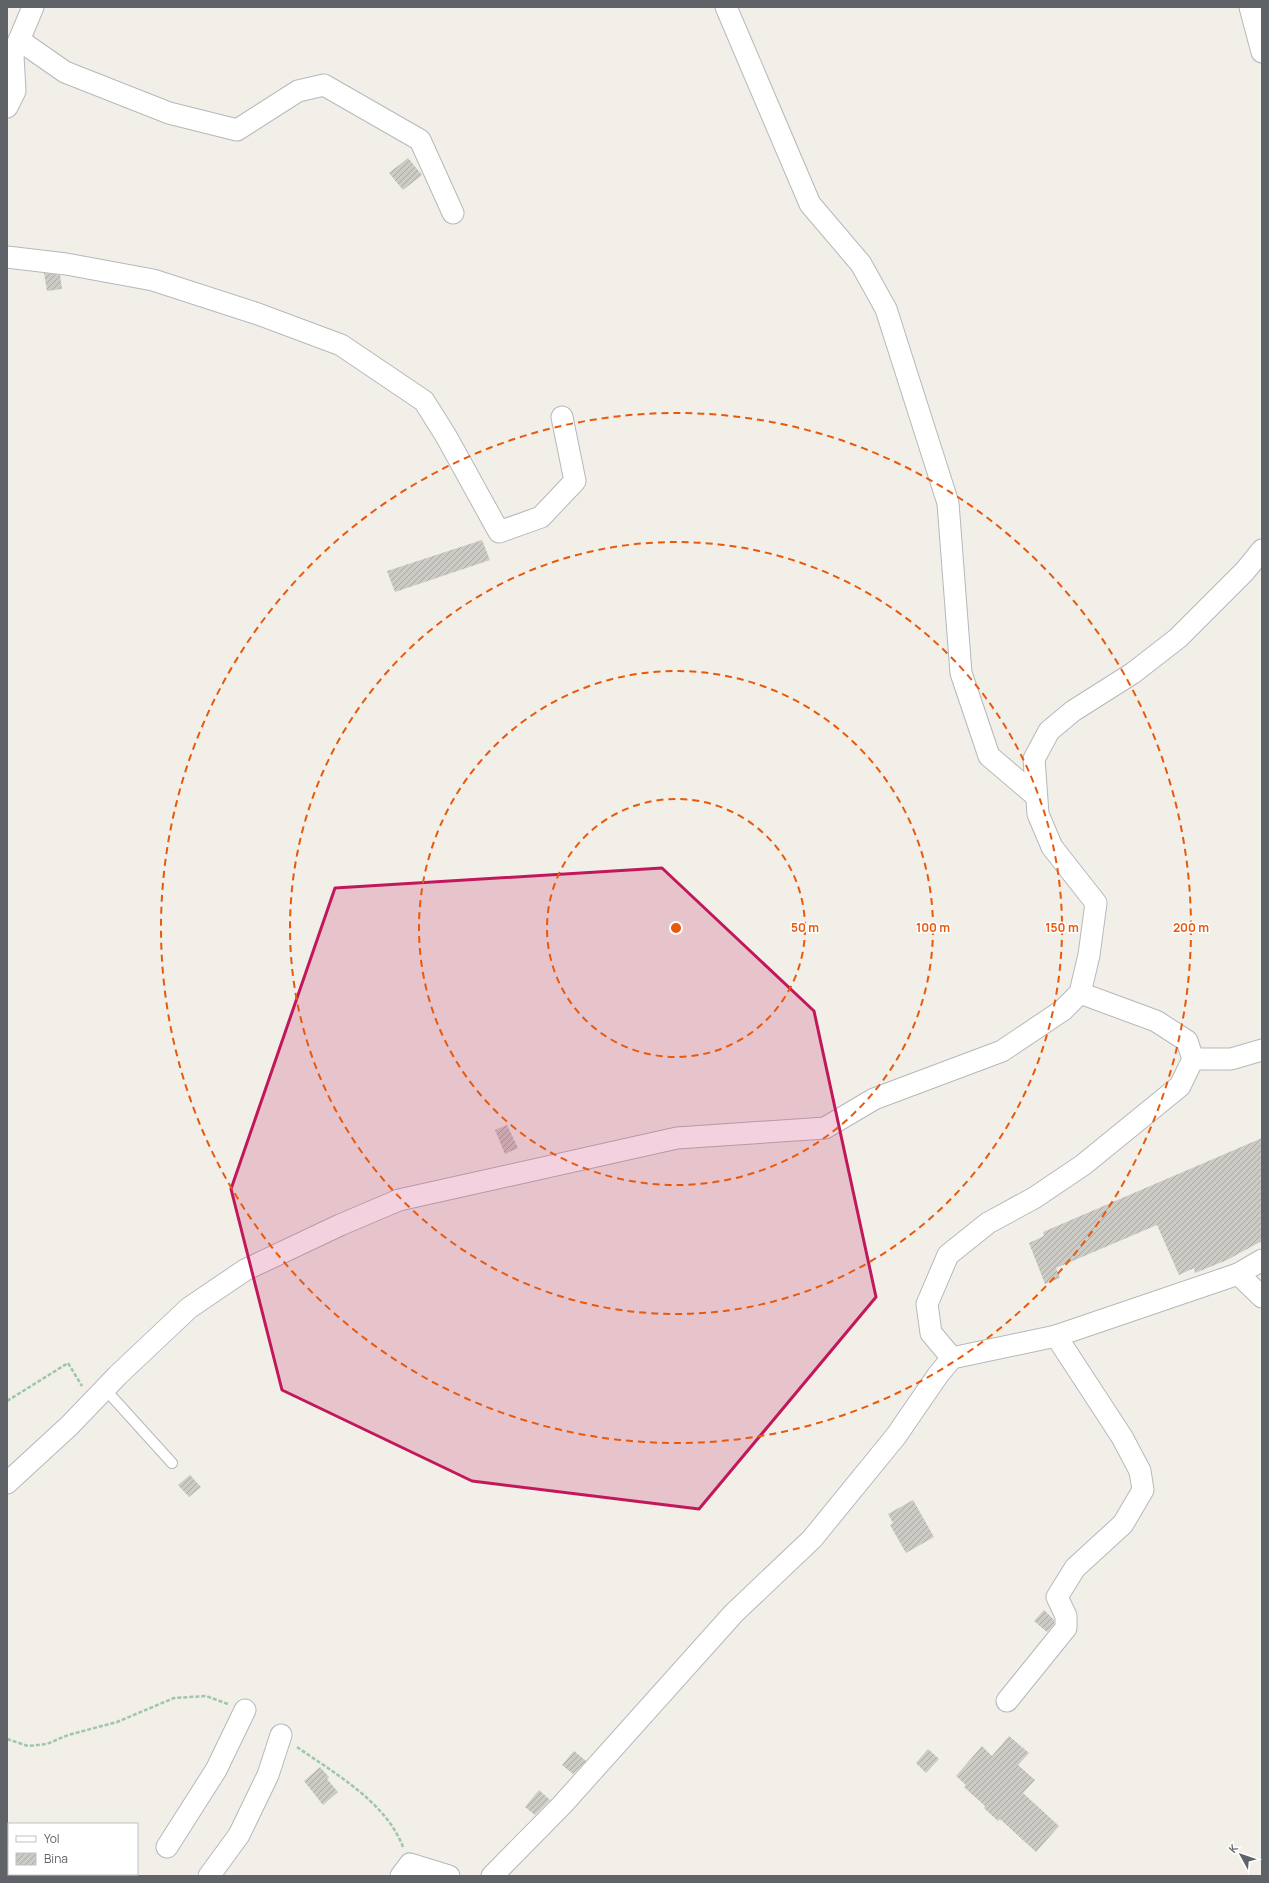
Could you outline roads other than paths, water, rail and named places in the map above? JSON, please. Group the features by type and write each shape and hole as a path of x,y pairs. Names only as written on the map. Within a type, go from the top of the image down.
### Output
{"street":[{"path":"7,107 15,91 13,55 33,7"},
{"path":"726,7 810,204 861,264 886,309 948,503 961,673 989,756 1036,796"},
{"path":"1250,7 1262,52"},
{"path":"13,55 65,72 169,113 237,130 298,91 324,85 420,140 453,213"},
{"path":"7,257 66,264 153,280 258,314 341,345 424,401 446,436 499,532 541,516 575,481 562,417"},
{"path":"7,1483 69,1426 189,1308 245,1270 340,1225 399,1200 677,1138 825,1128 874,1099 1002,1051 1062,1010 1080,993 1089,955 1096,903 1052,847 1038,814 1034,758 1048,731 1072,710 1133,673 1178,638 1245,571 1262,550"},
{"path":"952,1358 931,1333 928,1304 948,1255 988,1223 1034,1198 1083,1165 1180,1086 1193,1059 1187,1040 1156,1021 1080,993"},
{"path":"1193,1059 1231,1059 1262,1050"},
{"path":"492,1876 562,1805 734,1613 812,1539 896,1436 938,1375 952,1358 1056,1336 1238,1274 1262,1260"},
{"path":"1238,1274 1262,1298"},
{"path":"1007,1701 1066,1628 1066,1616 1057,1597 1075,1568 1123,1524 1143,1490 1140,1471 1122,1437 1056,1336"},
{"path":"167,1847 216,1770 245,1710"},
{"path":"209,1876 239,1835 268,1774 280,1735"},
{"path":"401,1876 410,1864 449,1876"}],"lane":[{"path":"99,1395 172,1463"}]}
